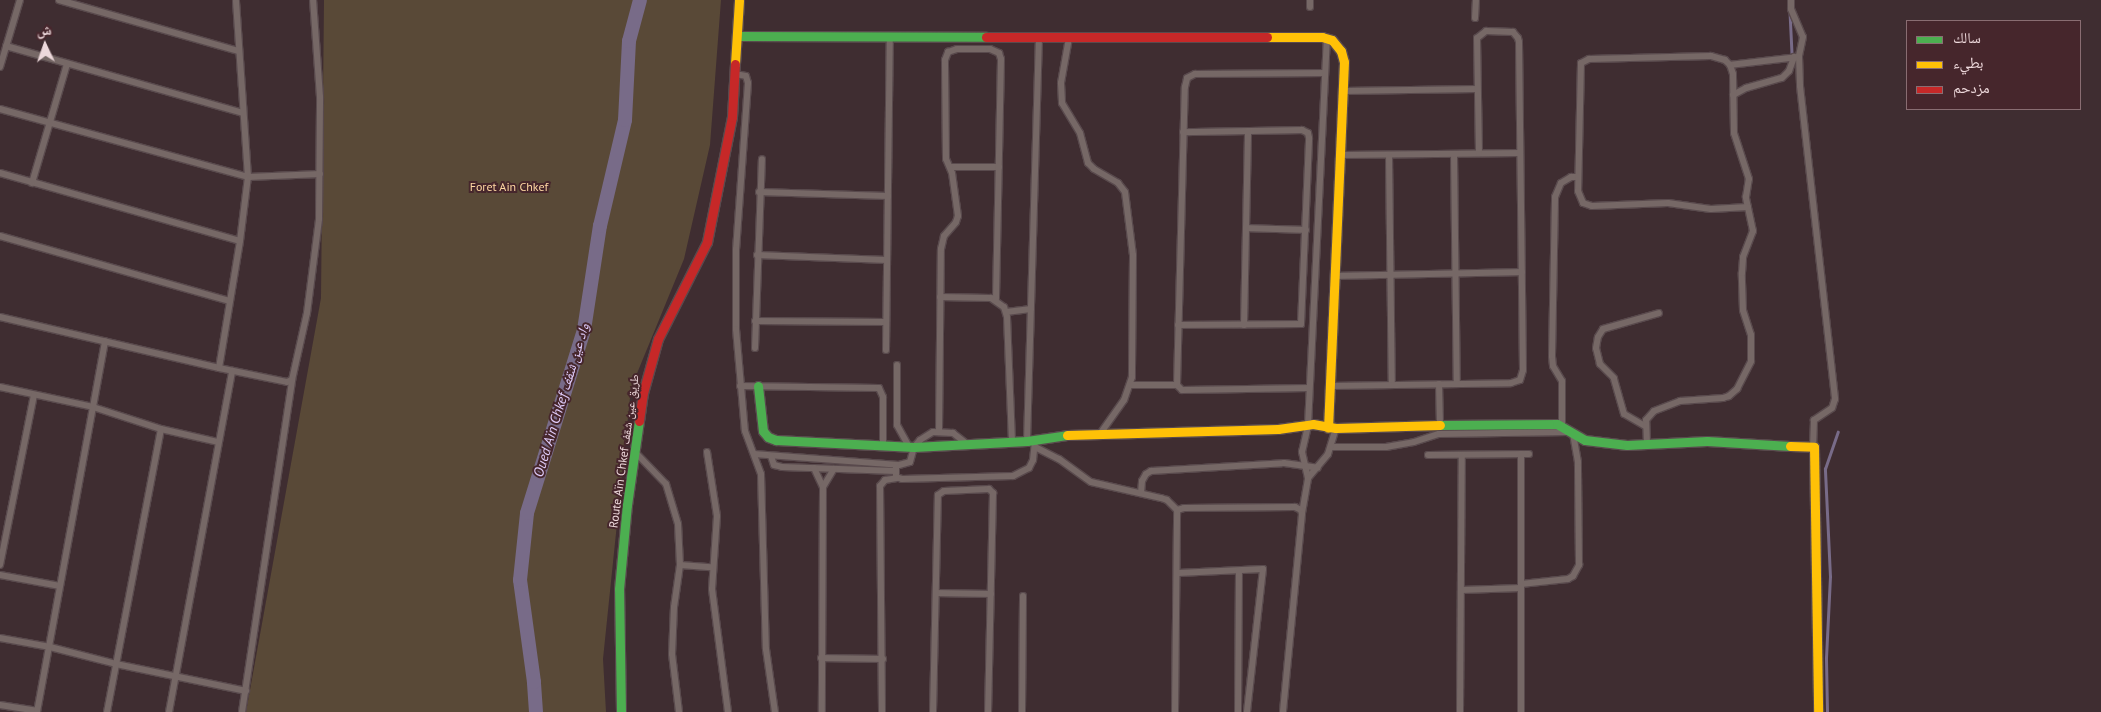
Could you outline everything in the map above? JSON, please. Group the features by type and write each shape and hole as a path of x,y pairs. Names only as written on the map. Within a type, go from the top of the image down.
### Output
{"street":[{"path":"0,68 20,0"},
{"path":"59,0 238,52"},
{"path":"219,368 240,242 248,177 238,52 236,0"},
{"path":"242,712 292,380 308,313 317,249 320,174 320,98 313,0"},
{"name":"Route Aïn Chkef طريق عين شقف","path":"621,712 619,589 634,451 643,394 658,339 701,256 711,226 732,117 739,0"},
{"path":"1476,0 1476,18"},
{"path":"1733,95 1746,88 1782,78 1789,71 1797,57 1803,37 1791,9 1791,0"},
{"path":"1330,386 1511,383 1520,380 1523,370 1522,272 1519,42 1516,34 1486,31 1478,35 1479,153"},
{"path":"737,36 1327,38 1332,40 1341,51 1344,62 1330,386 1331,448 1318,468 1308,478"},
{"path":"975,37 975,49"},
{"path":"886,350 890,38"},
{"path":"754,454 964,477 1019,475 1029,468 1033,443 1031,309 1039,38"},
{"path":"1069,38 1061,83 1062,103 1080,133 1088,162 1094,169 1118,183 1126,198 1132,255 1133,361 1130,385 1124,400 1100,434"},
{"path":"1282,712 1302,514 1308,478 1304,464 1303,444 1308,425 1327,38"},
{"path":"6,46 243,113"},
{"path":"939,431 942,242 958,216 950,167 946,159 946,55 951,50 995,50 999,53 1001,59 996,300"},
{"path":"1647,444 1645,426 1649,416 1654,411 1680,401 1730,396 1745,376 1752,354 1751,335 1744,315 1742,301 1743,258 1753,230 1746,197 1749,179 1734,133 1730,66 1725,60 1712,56 1584,60 1579,68 1578,177 1578,196 1583,203 1587,205 1668,203 1711,209 1748,207"},
{"path":"1730,66 1797,57"},
{"path":"1797,57 1835,399 1832,408 1814,420 1818,712"},
{"path":"32,183 66,64"},
{"path":"1177,385 1185,82 1190,75 1325,72"},
{"path":"735,74 746,76 748,83 736,249 736,329 745,431 761,478 766,649 775,712"},
{"path":"1343,90 1477,89"},
{"path":"0,109 248,177 320,174"},
{"path":"1178,325 1244,326 1301,324 1306,230 1308,133 1302,130 1183,132"},
{"path":"1244,326 1248,131"},
{"path":"1340,156 1520,153"},
{"path":"1454,154 1457,384"},
{"path":"1389,155 1392,385"},
{"path":"755,348 759,192 762,159"},
{"path":"950,167 999,167"},
{"path":"0,173 240,242"},
{"path":"1461,590 1521,586 1568,579 1573,576 1579,565 1578,462 1568,431 1562,381 1554,366 1552,356 1555,197 1561,183 1571,177 1578,177"},
{"path":"759,192 888,196"},
{"path":"1246,228 1306,230"},
{"path":"0,236 230,300"},
{"path":"757,255 887,260"},
{"path":"1335,276 1522,272"},
{"path":"940,297 986,297 996,300 1006,312 1012,442"},
{"path":"1006,312 1031,309"},
{"path":"1645,426 1624,414 1614,378 1600,364 1596,348 1598,337 1603,329 1659,313"},
{"path":"0,317 232,371 287,382 292,380"},
{"path":"756,320 886,322"},
{"path":"0,705 37,711 105,341"},
{"path":"882,712 880,486 896,471 910,462 911,447 897,425 897,365"},
{"path":"169,712 232,371"},
{"path":"1439,384 1440,425"},
{"path":"1130,385 1177,385 1182,390 1310,388"},
{"path":"740,386 879,388 884,397 883,446"},
{"path":"758,386 763,431 772,439 883,446 911,447 1012,442 1033,443 1061,435 1278,429 1308,425 1332,428 1539,423 1557,424 1568,431 1602,443 1647,444 1707,441 1813,446"},
{"path":"0,387 93,407 161,429 218,442"},
{"path":"0,565 34,395"},
{"path":"106,712 161,429"},
{"path":"911,447 927,434 939,431 953,433 967,444"},
{"path":"1331,448 1386,447 1414,442 1439,434 1568,431"},
{"path":"1033,443 1059,458 1091,482 1167,500 1177,510 1178,573 1175,712"},
{"path":"634,451 666,484 673,501 678,524 680,564 674,607 672,654 680,712"},
{"path":"707,452 717,516 711,567 714,614 724,670 728,712"},
{"path":"1428,455 1525,454 1521,586 1521,712"},
{"path":"1460,712 1462,455"},
{"path":"771,456 774,465 777,466 896,471"},
{"path":"1141,493 1142,481 1146,474 1151,471 1284,463 1304,464 1318,468"},
{"path":"814,468 823,487 822,712"},
{"path":"823,487 834,469"},
{"path":"964,477 964,490"},
{"path":"933,712 938,495 944,491 988,489 993,492 988,712"},
{"path":"1177,510 1184,508 1295,507 1302,514"},
{"path":"680,564 711,567"},
{"path":"1178,573 1263,569 1247,712"},
{"path":"1238,712 1239,571"},
{"path":"0,576 60,586"},
{"path":"936,593 991,594"},
{"path":"1022,712 1023,596"},
{"path":"0,638 50,647 116,664 246,691"},
{"path":"821,658 883,659"}],"green space":[{"name":"Foret Ain Chkef","path":"324,0 721,0 710,145 684,259 631,388 603,659 606,712 246,712 321,298"}],"waterway":[{"name":"Oued Aïn Chkef واد عين شقف","path":"536,712 534,682 520,580 527,513 584,330 600,226 625,120 629,41 640,0"},
{"path":"1790,12 1792,53"},
{"path":"1827,712 1826,658 1830,577 1825,469 1838,432"}],"traffic: fast":[{"path":"737,36 986,37"},
{"path":"758,386 763,431 768,437 776,440 914,447 1027,441 1067,435"},
{"path":"621,712 619,589 627,505 639,421"},
{"path":"1440,425 1557,424 1585,440 1627,445 1707,441 1790,446"}],"traffic: slow":[{"path":"735,64 739,0"},
{"path":"1267,37 1322,37 1332,40 1341,51 1344,62 1328,428"},
{"path":"1067,435 1278,429 1313,424 1336,428 1440,425"},
{"path":"1790,446 1814,447 1818,712"}],"traffic: jam":[{"path":"986,37 1267,37"},
{"path":"639,421 643,393 658,339 707,242 732,117 735,64"}]}
